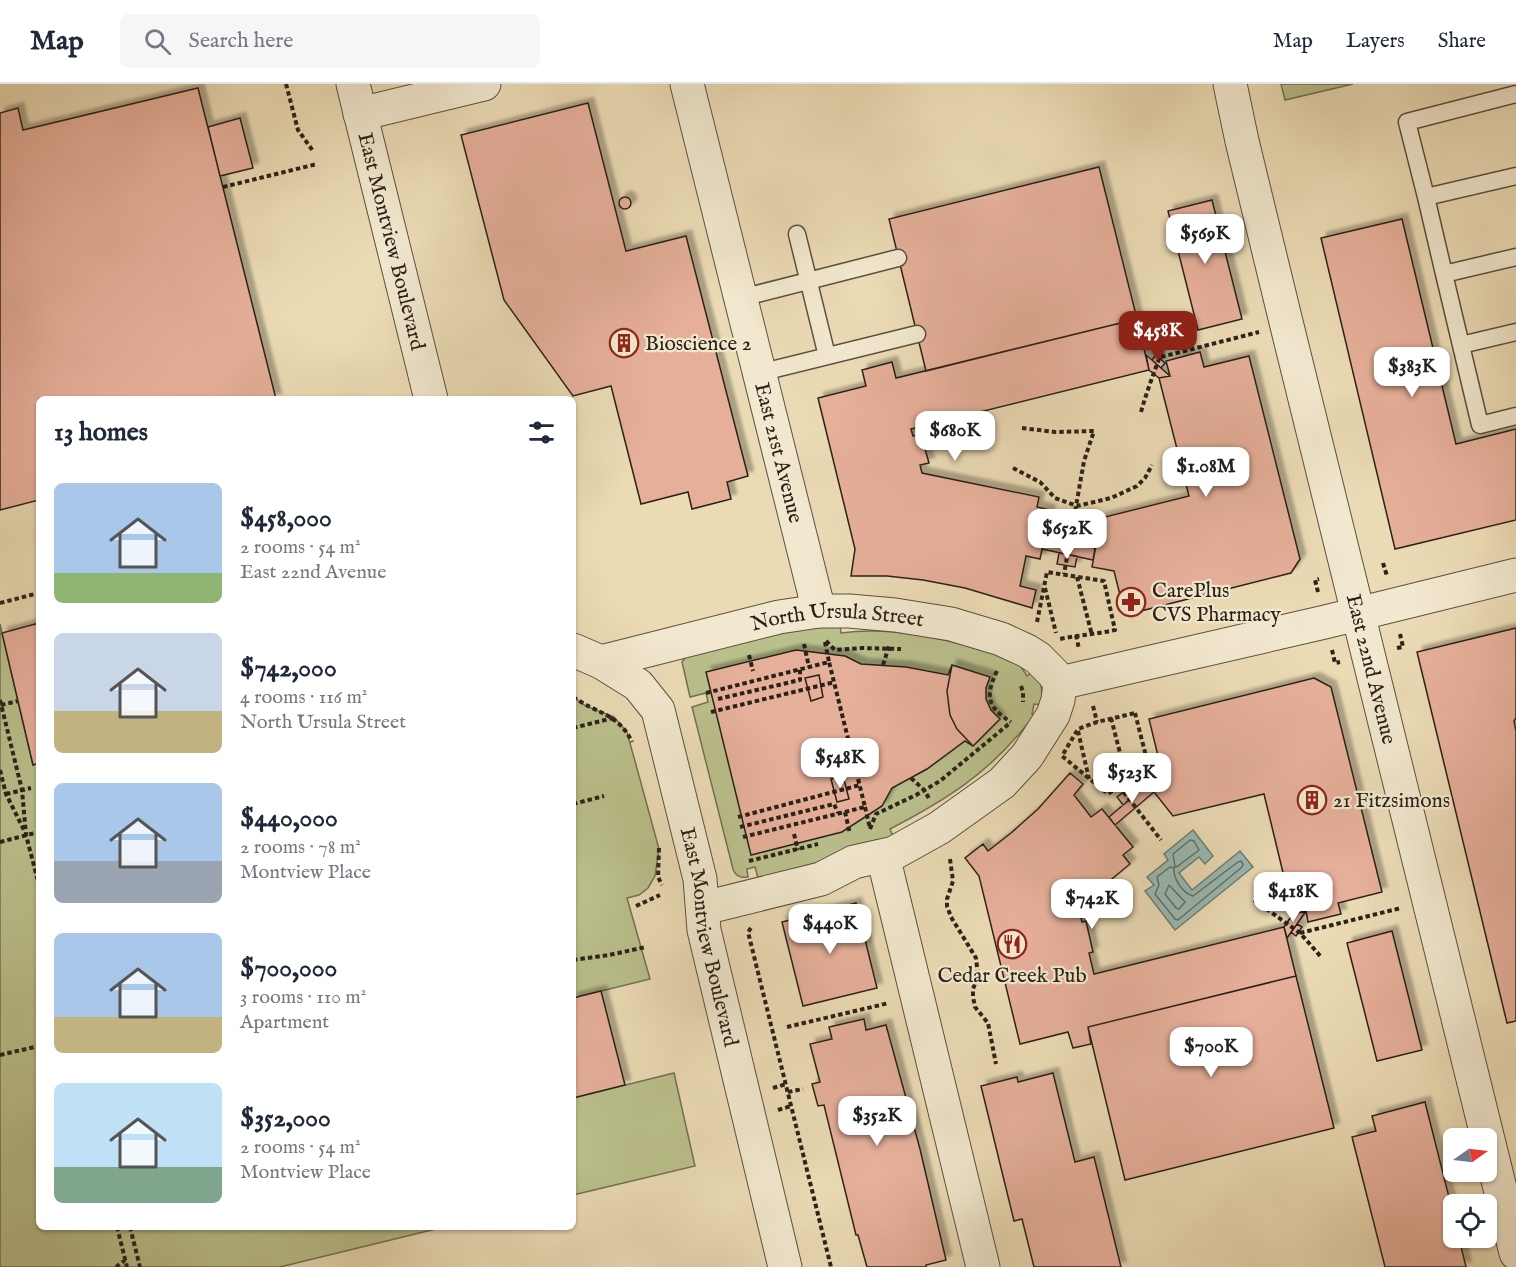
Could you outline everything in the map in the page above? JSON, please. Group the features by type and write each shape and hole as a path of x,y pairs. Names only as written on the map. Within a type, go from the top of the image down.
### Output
{"street":[{"path":"357,99 484,84"},
{"name":"East 21st Avenue","path":"687,84 759,372 815,634"},
{"name":"East 22nd Avenue","path":"1230,84 1242,141 1516,1253"},
{"name":"East Montview Boulevard","path":"357,99 430,396"},
{"path":"704,908 821,879 855,862 894,853 917,842 1002,783 1026,756 1053,715 1060,683 1358,614 1516,574"},
{"name":"North Ursula Street","path":"587,656 779,617 815,634 870,613 951,624 1001,639 1038,658 1060,683"},
{"name":"East Montview Boulevard","path":"587,656 638,685 658,710 700,879 704,930 785,1267"},
{"path":"883,856 983,1267"}],"lane":[{"path":"1516,94 1407,122 1480,425 1516,416"},
{"path":"1426,197 1516,176"},
{"path":"797,234 826,356"},
{"path":"1444,274 1516,257"},
{"path":"741,298 898,258"},
{"path":"1461,345 1516,332"},
{"path":"759,372 917,334"}],"path":[{"path":"286,84 298,130 313,151"},
{"path":"223,187 317,164"},
{"path":"1141,412 1170,327"},
{"path":"1161,357 1254,334"},
{"path":"1022,428 1054,432 1094,431 1084,461 1064,574"},
{"path":"1013,468 1040,482 1055,498 1077,506 1111,498 1137,486 1145,478 1152,465"},
{"path":"1383,563 1387,576"},
{"path":"1037,625 1044,586 1047,572 1104,581 1115,630 1057,640 1044,586"},
{"path":"1077,577 1092,635"},
{"path":"1315,580 1319,598"},
{"path":"0,603 36,594"},
{"path":"794,644 804,644 815,634"},
{"path":"804,644 815,634"},
{"path":"815,634 835,650 888,648 907,650"},
{"path":"815,634 830,662 870,829 876,814 924,790 962,763 1011,722 993,709 990,699 989,690 998,669"},
{"path":"883,665 890,640"},
{"path":"804,644 809,667"},
{"path":"749,655 753,671"},
{"path":"706,693 830,662"},
{"path":"718,699 800,680 800,669"},
{"path":"1014,678 1023,692 1024,699 1020,708"},
{"path":"711,712 835,682"},
{"path":"781,683 784,695"},
{"path":"757,689 760,701"},
{"path":"731,695 734,707"},
{"path":"576,699 586,706 614,717 627,732 634,751"},
{"path":"18,701 0,704 22,790 27,835 36,872"},
{"path":"1062,756 1089,779 1108,794 1148,764 1135,713 1078,729 1089,779"},
{"path":"576,727 614,717"},
{"path":"1111,718 1127,780"},
{"path":"0,770 6,794 27,835"},
{"path":"911,778 924,790 932,804"},
{"path":"738,817 860,784"},
{"path":"1119,786 1161,840"},
{"path":"6,794 31,788"},
{"path":"576,803 604,796"},
{"path":"814,796 817,809"},
{"path":"807,798 810,811"},
{"path":"786,803 789,816"},
{"path":"740,827 834,804 837,813"},
{"path":"743,837 865,807"},
{"path":"762,809 765,822"},
{"path":"845,812 850,836"},
{"path":"0,842 36,833"},
{"path":"794,834 798,850"},
{"path":"657,839 660,863 658,878 662,885"},
{"path":"749,861 821,844"},
{"path":"950,859 953,881 947,906 976,958 978,976 973,997 975,1007 988,1023 996,1064"},
{"path":"636,906 660,895"},
{"path":"1254,900 1300,933 1322,958"},
{"path":"1300,933 1395,909"},
{"path":"748,932 831,1267"},
{"path":"576,960 646,947"},
{"path":"787,1027 890,1002 893,1014"},
{"path":"0,1055 36,1047"},
{"path":"773,1088 786,1084"},
{"path":"788,1092 803,1089"},
{"path":"778,1110 791,1106"},
{"path":"118,1230 127,1267"},
{"path":"131,1230 140,1267"},
{"path":"117,1267 125,1260"}],"green space":[{"path":"1281,84 1353,84 1285,100"},
{"path":"0,624 33,765 36,764 36,1230 432,1230 280,1267 0,1267"},
{"path":"814,624 840,625 841,633 888,631 935,638 1027,661 1021,667 1027,676 1035,670 1041,684 1043,705 1034,704 1032,714 1040,717 1034,727 1028,723 998,757 965,784 890,829 893,836 816,863 758,878 755,867 747,869 748,877 741,877 733,869 692,707 708,702 706,693 690,697 682,662 687,655"},
{"path":"576,699 586,706 614,717 627,732 659,849 655,876 648,888 639,895 627,898 650,979 576,997"},
{"path":"674,1073 695,1166 576,1194 576,1097"}],"water":[{"path":"1193,830 1213,856 1205,864 1199,857 1179,873 1192,890 1240,851 1253,867 1175,930 1145,891 1154,885 1147,877 1168,860 1164,854"}],"building":[{"path":"198,88 275,396 36,396 36,501 0,510 0,113 18,108 23,130"},
{"name":"Bioscience 2","path":"588,103 626,251 686,236 748,476 727,482 731,499 692,509 688,492 641,504 611,386 573,396 504,300 461,135"},
{"path":"240,118 253,168 220,176 208,127"},
{"path":"1099,167 1137,319 926,371 889,219"},
{"path":"627,197 631,203 627,209 623,209 619,201"},
{"path":"1212,200 1242,319 1198,330 1168,211"},
{"path":"1402,219 1456,444 1516,429 1516,520 1395,549 1321,238"},
{"path":"1137,319 1149,370 911,429 913,436 921,435 929,463 920,465 922,473 1039,497 1037,507 1050,510 1040,559 1026,556 1020,586 1036,590 1032,608 965,588 923,580 887,576 851,576 855,549 818,398 866,386 862,370 892,362 896,378"},
{"path":"1200,352 1204,367 1249,356 1300,559 1291,573 1125,615 1114,571 1092,567 1101,518 1189,496 1159,378 1170,376 1166,361"},
{"path":"1146,355 1170,376 1159,378 1149,370"},
{"path":"1156,355 1165,363 1161,368 1152,360"},
{"path":"1045,538 1095,548 1093,560 1042,549"},
{"path":"1059,553 1077,556 1075,567 1057,564"},
{"path":"36,624 36,764 33,765 2,633"},
{"path":"1516,628 1516,718 1514,721 1516,731 1516,1021 1507,1023 1417,652"},
{"path":"796,650 845,656 861,664 906,667 948,675 952,665 990,677 986,688 986,699 991,710 1000,719 973,746 965,741 927,769 892,788 882,806 842,832 751,855 706,672"},
{"path":"952,665 990,677 986,688 986,699 991,710 1000,719 973,746 957,729 950,715 947,691"},
{"path":"819,675 823,697 811,701 805,678"},
{"name":"21 Fitzsimons","path":"1314,678 1331,687 1382,892 1338,903 1341,914 1308,922 1306,911 1293,914 1264,794 1173,816 1143,778 1160,764 1149,719"},
{"path":"1070,773 1083,784 1074,795 1091,817 1102,809 1133,847 1123,855 1130,864 1078,907 1082,922 1086,921 1093,952 1089,953 1094,974 1284,927 1296,976 1088,1027 1091,1044 1073,1048 1068,1032 1020,1044 979,876 965,858 983,844 988,851 1011,833 1038,809"},
{"path":"843,776 849,799 837,802 831,779"},
{"path":"1148,784 1154,792 1115,825 1109,817"},
{"path":"1130,787 1136,794 1123,805 1117,797"},
{"path":"856,903 877,988 803,1006 782,922"},
{"path":"1306,911 1287,938 1284,927 1293,914"},
{"path":"1297,924 1302,927 1296,936 1291,932"},
{"path":"1392,931 1422,1050 1377,1061 1347,943"},
{"path":"1296,976 1334,1128 1125,1180 1088,1027"},
{"path":"601,991 625,1085 576,1097 576,997"},
{"path":"864,1019 866,1030 886,1025 920,1149 946,1260 926,1265 926,1267 867,1267 858,1235 856,1235 824,1105 818,1106 812,1084 820,1082 810,1044 832,1039 829,1027"},
{"path":"1053,1073 1075,1162 1094,1157 1121,1267 1034,1267 1022,1219 1014,1221 981,1086 1017,1077 1018,1082"},
{"path":"1425,1102 1443,1173 1443,1182 1445,1182 1448,1194 1443,1194 1443,1248 1461,1248 1466,1267 1385,1267 1352,1137 1376,1131 1372,1116"}],"place":[{"name":"Bioscience 2","path":"624,343"},
{"name":"CarePlus CVS Pharmacy","path":"1131,602"},
{"name":"21 Fitzsimons","path":"1312,800"},
{"name":"Cedar Creek Pub","path":"1012,944"}]}
